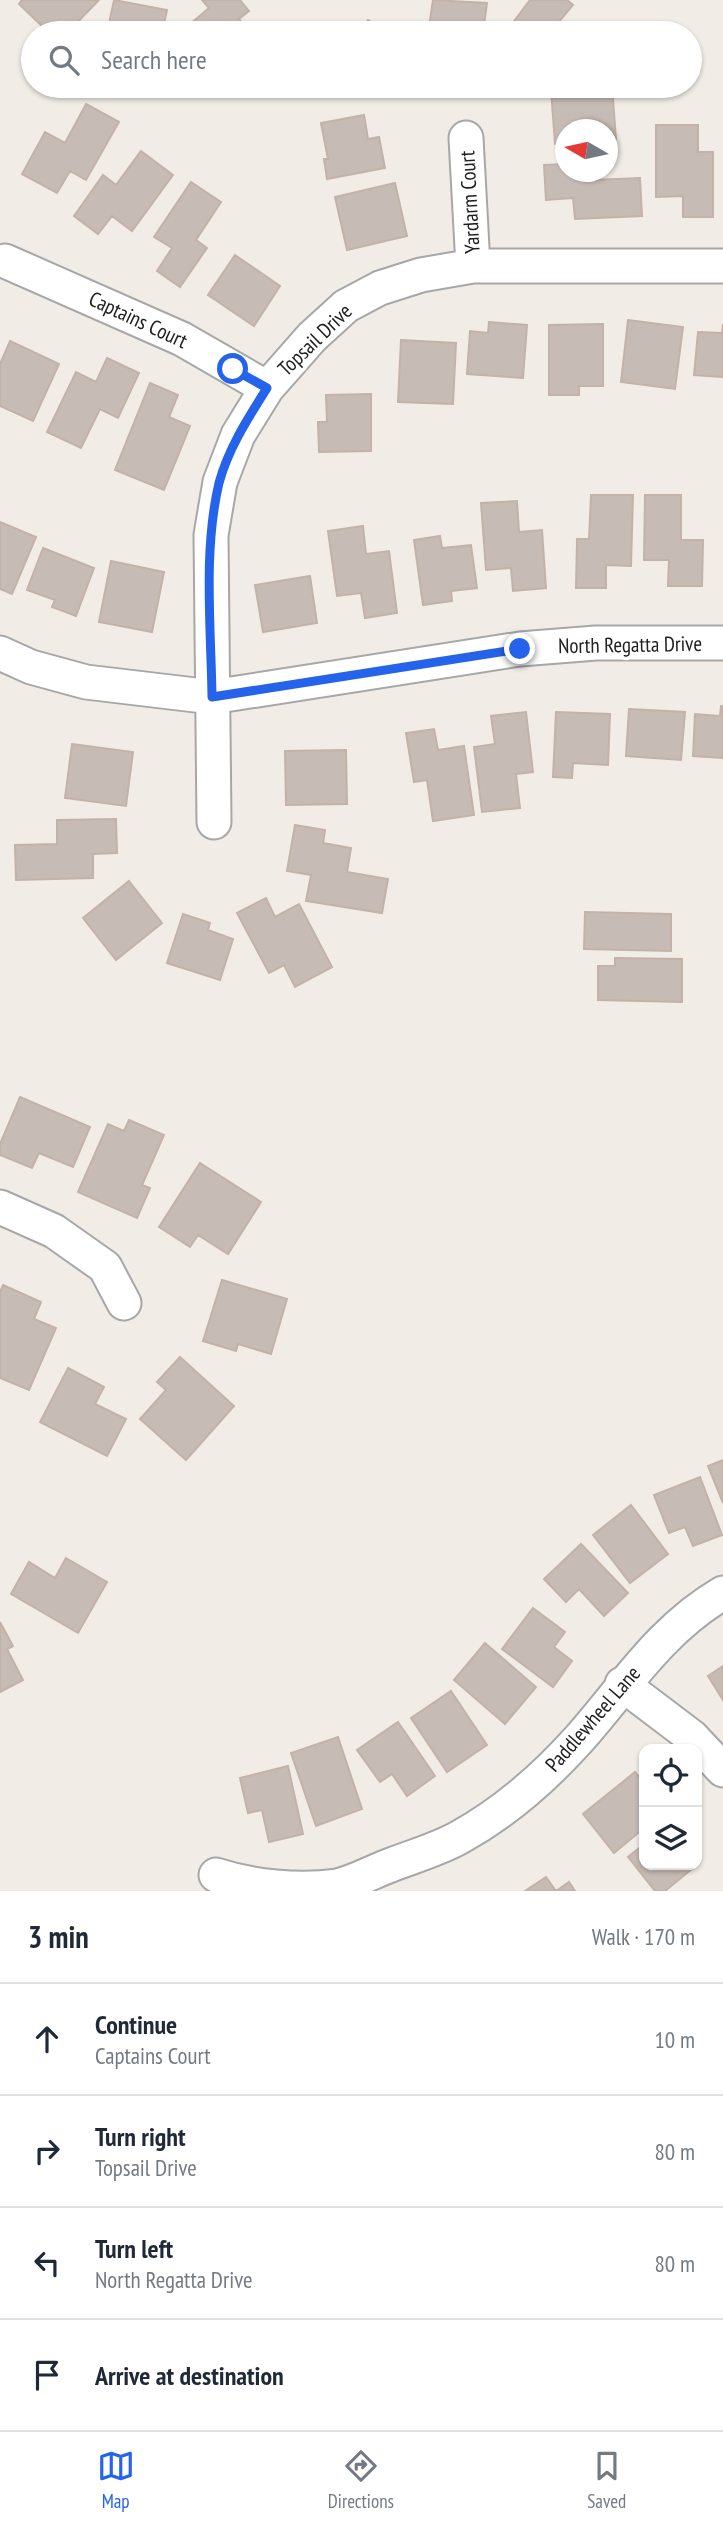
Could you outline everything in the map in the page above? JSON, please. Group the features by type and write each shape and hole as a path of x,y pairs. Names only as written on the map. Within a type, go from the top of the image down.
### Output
{"street":[{"name":"Yardarm Court","path":"466,138 474,266"},
{"name":"Captains Court","path":"5,261 182,339 267,388"},
{"name":"Topsail Drive","path":"214,822 211,535 220,482 238,435 267,388 312,337 346,306 380,288 421,275 474,266 723,266"},
{"name":"North Regatta Drive","path":"0,653 31,667 86,682 212,697 520,649 596,643 723,643"},
{"path":"0,1207 54,1231 105,1267 124,1303"},
{"name":"Paddlewheel Lane","path":"216,1875 238,1882 298,1889 337,1886 458,1839 499,1814 538,1781 579,1739 660,1641 704,1604 723,1593"},
{"path":"622,1684 692,1737 723,1770"}],"building":[{"path":"22,0 99,0 79,21 37,21 19,4"},
{"path":"114,0 167,10 165,21 110,21"},
{"path":"202,0 240,0 249,11 239,19 241,21 194,21 209,8"},
{"path":"433,0 487,3 485,21 430,21"},
{"path":"530,0 567,0 573,5 560,21 514,21"},
{"path":"552,98 613,98 614,119 555,119 555,144"},
{"path":"86,104 119,122 86,180 70,171 57,193 22,174 45,132 65,143"},
{"path":"364,115 368,139 379,137 385,168 327,179 324,159 328,159 321,123"},
{"path":"656,125 698,125 698,152 713,152 713,217 683,217 683,196 656,197"},
{"path":"141,151 173,175 132,231 112,216 98,234 74,216 103,175 116,185"},
{"path":"555,164 555,182 618,182 618,179 640,178 642,216 575,219 573,198 546,200 544,165"},
{"path":"191,182 221,202 196,240 207,248 180,287 157,271 172,248 154,237"},
{"path":"395,183 407,236 347,250 335,197"},
{"path":"235,255 280,286 254,326 208,295"},
{"path":"628,320 683,327 675,389 621,382"},
{"path":"489,322 527,325 523,378 467,374 470,331 488,333"},
{"path":"603,324 603,386 579,386 579,395 549,395 549,325"},
{"path":"723,324 723,377 694,375 698,332 722,333"},
{"path":"401,340 456,343 453,404 398,402"},
{"path":"10,341 59,364 33,421 0,406 0,364"},
{"path":"107,358 139,373 118,418 100,409 81,448 47,432 76,372 96,382"},
{"path":"150,383 178,395 169,417 190,426 164,490 115,470"},
{"path":"371,394 371,451 319,452 318,422 327,422 326,395"},
{"path":"591,495 633,495 631,566 606,565 606,588 576,588 577,539 589,539"},
{"path":"645,495 681,495 681,540 703,540 702,586 668,586 669,560 644,560"},
{"path":"517,501 519,532 542,530 546,588 513,591 511,568 486,570 481,503"},
{"path":"0,522 36,537 12,594 0,589"},
{"path":"363,526 366,554 389,551 397,613 365,618 361,593 337,596 328,531"},
{"path":"440,536 442,548 471,545 477,588 451,591 452,601 423,605 414,540"},
{"path":"43,548 94,568 76,616 52,607 55,600 27,590"},
{"path":"111,561 164,572 152,632 99,622"},
{"path":"310,576 317,623 263,632 255,585"},
{"path":"721,706 723,758 693,756 695,714 720,716"},
{"path":"629,709 685,712 681,760 626,756"},
{"path":"526,712 533,772 516,774 520,808 482,812 474,747 495,744 491,716"},
{"path":"556,712 610,714 608,765 573,763 572,778 553,777"},
{"path":"434,729 438,750 464,746 474,815 433,821 427,780 414,782 406,733"},
{"path":"72,744 133,752 126,806 65,798"},
{"path":"346,750 347,804 286,805 285,751"},
{"path":"116,819 117,853 93,854 93,878 16,880 15,845 57,844 57,820"},
{"path":"295,825 325,830 323,843 351,848 347,872 388,879 382,913 306,901 311,875 287,871"},
{"path":"129,881 162,923 116,960 83,918"},
{"path":"266,898 275,917 299,904 332,967 295,987 284,965 269,973 237,913"},
{"path":"585,912 671,914 671,951 584,949"},
{"path":"183,914 210,923 208,930 233,939 220,980 167,963"},
{"path":"615,958 682,959 682,1002 598,1000 598,966 615,966"},
{"path":"20,1097 90,1127 73,1167 39,1153 32,1168 0,1155 0,1144"},
{"path":"129,1120 164,1135 142,1185 150,1188 137,1218 78,1192 108,1124 124,1131"},
{"path":"200,1163 261,1202 228,1254 198,1235 190,1247 159,1227"},
{"path":"222,1280 287,1299 271,1354 238,1344 236,1351 203,1341"},
{"path":"3,1285 41,1302 34,1319 56,1328 29,1390 0,1378 0,1292"},
{"path":"180,1357 234,1406 186,1460 140,1419 166,1390 157,1382"},
{"path":"68,1368 104,1387 95,1404 126,1419 107,1456 40,1422"},
{"path":"723,1460 723,1503 708,1466"},
{"path":"700,1477 722,1535 693,1546 685,1527 669,1533 654,1495"},
{"path":"631,1505 668,1554 630,1583 593,1535"},
{"path":"581,1544 628,1593 604,1616 579,1589 566,1602 544,1579"},
{"path":"66,1558 107,1582 78,1633 11,1594 29,1562 55,1578"},
{"path":"533,1608 565,1632 554,1647 572,1661 553,1687 502,1649"},
{"path":"0,1622 13,1646 7,1649 23,1680 0,1692"},
{"path":"485,1643 536,1687 505,1724 454,1680"},
{"path":"723,1666 723,1700 708,1676"},
{"path":"451,1691 487,1745 447,1772 411,1718"},
{"path":"398,1722 435,1776 407,1796 392,1774 380,1782 357,1750"},
{"path":"338,1737 362,1809 316,1826 291,1753"},
{"path":"288,1766 303,1834 269,1842 262,1810 248,1813 240,1778"},
{"path":"635,1772 639,1777 639,1832 614,1853 583,1814"},
{"path":"639,1848 639,1870 691,1870 665,1891 655,1891 628,1857"},
{"path":"546,1877 556,1891 525,1891"},
{"path":"569,1882 575,1891 556,1891"}],"route":[{"path":"233,369 267,388 238,435 220,482 211,535 212,697 520,649"}]}
